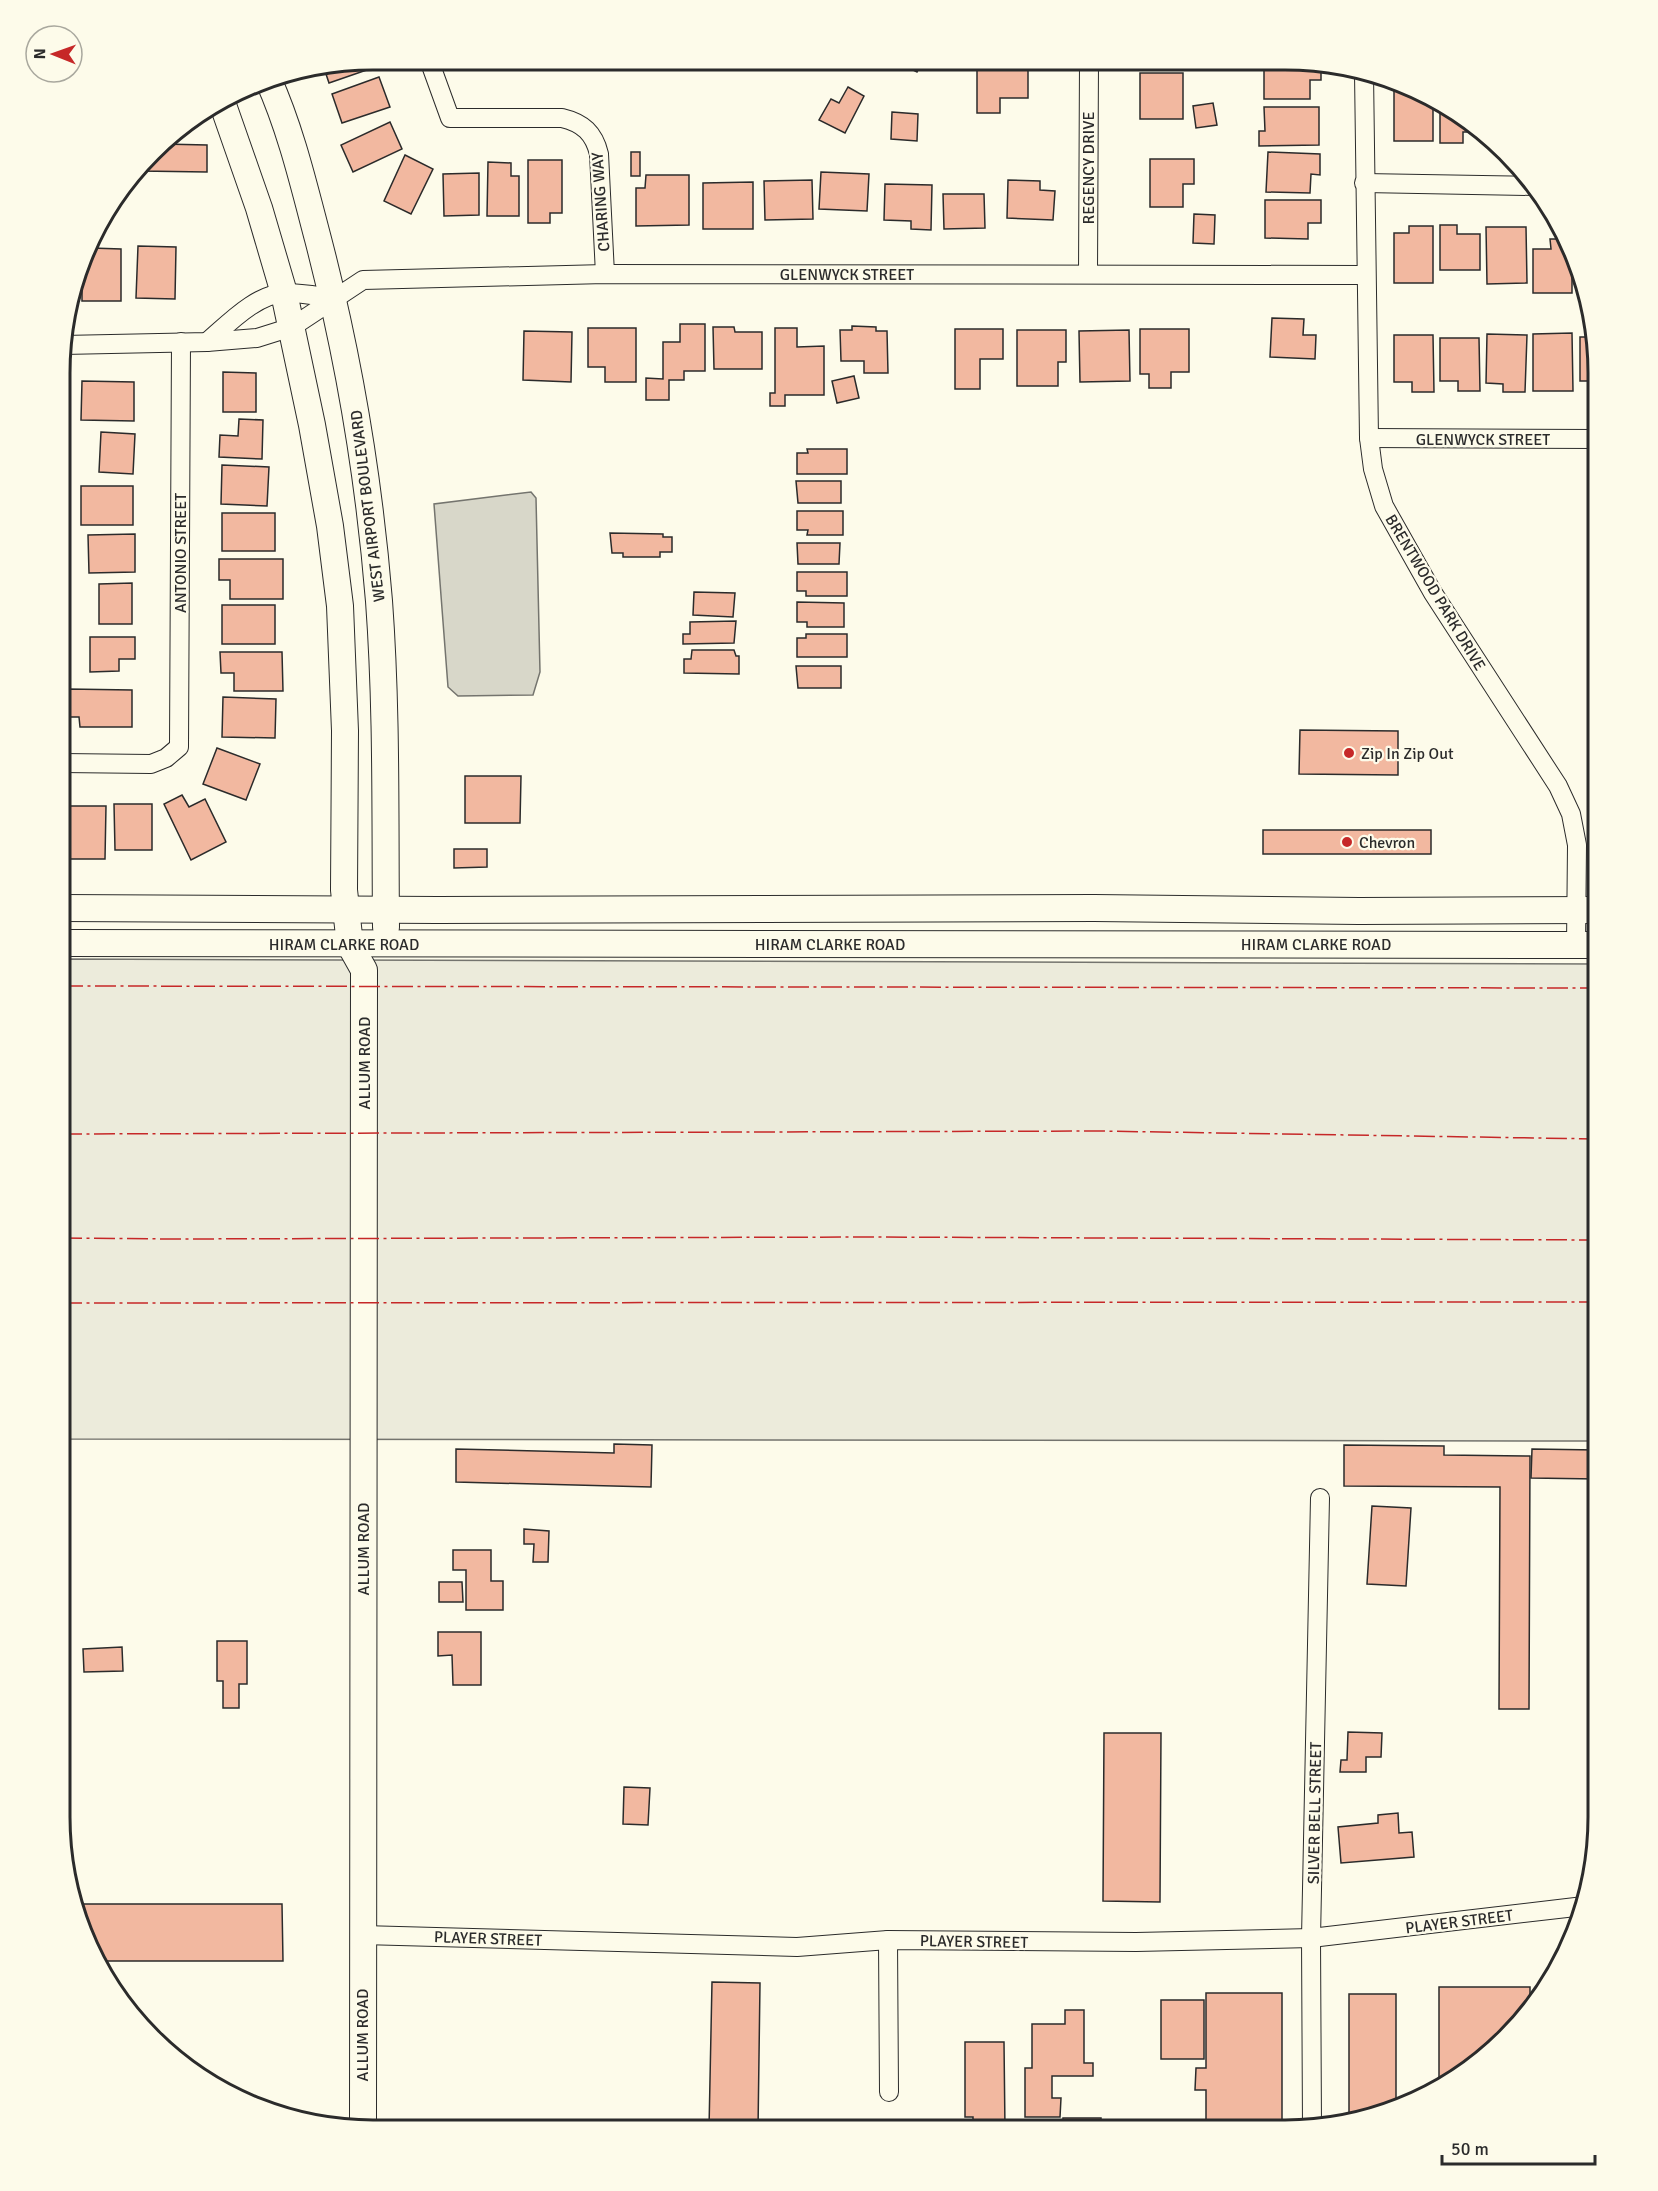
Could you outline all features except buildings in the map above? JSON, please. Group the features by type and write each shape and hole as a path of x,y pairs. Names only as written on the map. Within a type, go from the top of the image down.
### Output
{"main road":[{"name":"WEST AIRPORT BOULEVARD","path":"271,89 299,168 333,298 358,419 378,592 385,754 386,944"},
{"path":"225,110 259,207 284,293 324,492 340,606 345,731 344,881 350,945"},
{"name":"HIRAM CLARKE ROAD","path":"70,908 1587,910"},
{"path":"971,908 972,944"},
{"path":"714,909 714,944"},
{"path":"1233,944 1235,909"},
{"name":"HIRAM CLARKE ROAD","path":"70,943 1587,945"},
{"path":"364,970 386,944"},
{"name":"ALLUM ROAD","path":"350,945 364,970 363,2120"}],"street":[{"name":"CHARING WAY","path":"433,70 450,117 562,118 587,129 596,143 599,154 605,274"},
{"name":"REGENCY DRIVE","path":"1088,274 1089,70"},
{"name":"BRENTWOOD PARK DRIVE","path":"1364,81 1365,275 1369,438 1373,469 1384,506 1433,593 1558,786 1571,814 1587,910 1587,945"},
{"path":"1364,183 1522,186"},
{"name":"GLENWYCK STREET","path":"72,345 207,342 257,338 292,327 363,280 605,274 1365,275"},
{"path":"207,342 252,304 284,293 333,298"},
{"name":"ANTONIO STREET","path":"70,763 151,764 166,758 179,747 181,342"},
{"name":"GLENWYCK STREET","path":"1369,438 1588,439"},
{"name":"SILVER BELL STREET","path":"1312,2119 1311,1938 1320,1498"},
{"name":"PLAYER STREET","path":"362,1935 797,1947 888,1940 1136,1942 1311,1938 1573,1907"},
{"path":"888,1940 890,2092"}],"shaded area":[{"path":"531,492 536,498 540,672 533,695 458,696 448,687 434,504"},
{"path":"70,959 1588,964 1588,1441 70,1439"}],"power":[{"path":"70,986 1588,988"},
{"path":"70,1134 1099,1131 1588,1139"},
{"path":"70,1238 871,1237 1588,1240"},
{"path":"70,1303 1588,1302"}],"place":[{"name":"Zip In Zip Out","path":"1349,753"},
{"name":"Chevron","path":"1347,842"}]}
